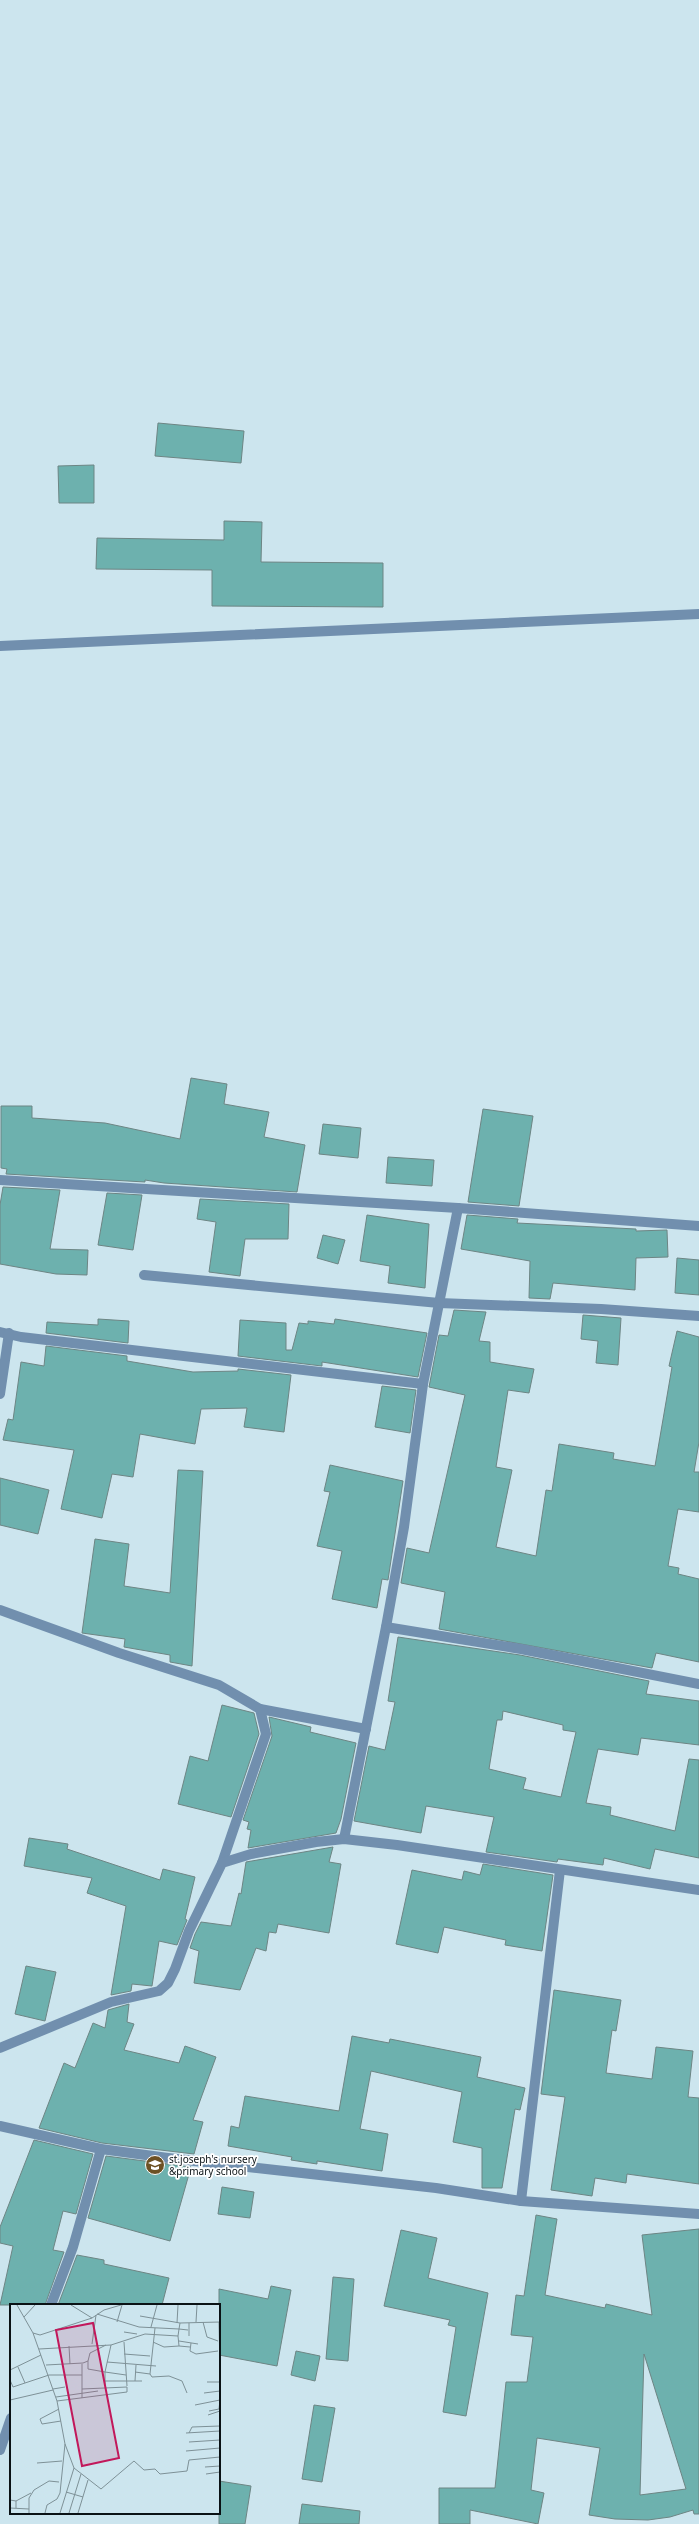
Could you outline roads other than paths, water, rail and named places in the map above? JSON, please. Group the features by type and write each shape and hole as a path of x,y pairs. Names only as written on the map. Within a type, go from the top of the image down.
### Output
{"street":[{"path":"0,646 699,614"},
{"path":"0,1180 458,1208 699,1226"},
{"path":"344,1839 386,1627 404,1527 423,1384 458,1208"},
{"path":"144,1275 439,1303 601,1309 699,1316"},
{"path":"0,1394 5,1332 21,1337 423,1384"},
{"path":"0,1610 119,1653 219,1685 260,1709 366,1730"},
{"path":"386,1627 521,1649 699,1684"},
{"path":"0,2048 111,2002 159,1991 168,1983 175,1969 189,1931 222,1863 266,1734 260,1709"},
{"path":"222,1863 251,1854 316,1842 344,1839 397,1844 699,1890"},
{"path":"522,2201 560,1870"},
{"path":"0,2126 101,2149 436,2188 522,2201 699,2214"},
{"path":"51,2304 73,2247 101,2149"},
{"path":"0,2450 10,2421"}],"place":[{"name":"st.joseph's nursery &primary school","path":"155,2165"}]}
